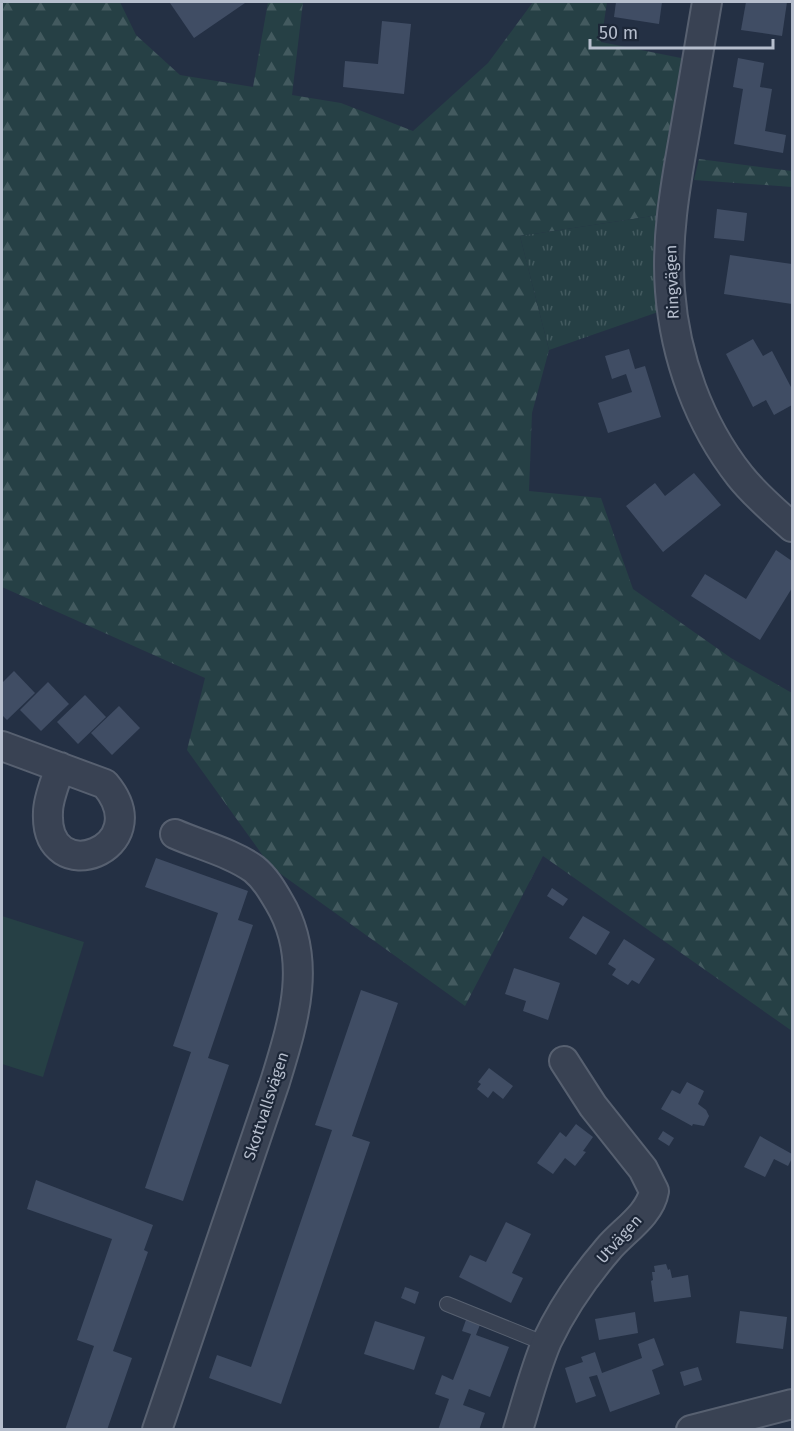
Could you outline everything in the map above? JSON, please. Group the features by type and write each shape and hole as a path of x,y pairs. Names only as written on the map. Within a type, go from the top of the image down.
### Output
{"street":[{"name":"Ringvägen","path":"707,2 675,189 669,289 674,325 680,358 696,399 721,449 757,495 792,527"},
{"path":"2,746 60,767"},
{"name":"Skottvallsvägen","path":"157,1430 275,1083 299,993 300,967 288,916 269,885 256,871 243,862 175,834"},
{"name":"Utvägen","path":"518,1430 546,1344 558,1319 581,1281 649,1204 654,1191 642,1169 593,1106 564,1061"},
{"path":"691,1430 792,1404"}],"lane":[{"path":"447,1304 546,1344"}],"green space":[{"path":"2,2 120,2 136,35 180,75 253,87 268,2 303,2 292,95 341,103 413,131 488,63 533,2 607,2 601,42 691,60 666,214 520,236 549,350 532,413 529,491 601,498 633,589 731,658 792,693 792,1031 543,856 465,1006 271,867 187,750 205,678 2,587"},
{"path":"699,159 792,171 792,187 694,180"},
{"path":"666,214 661,311 549,350 520,236"},
{"path":"2,916 84,942 43,1077 2,1064"}],"building":[{"path":"616,2 662,2 659,24 614,17"},
{"path":"746,2 787,2 782,36 741,30"},
{"path":"170,3 245,3 194,38"},
{"path":"382,21 411,24 404,94 343,87 345,61 378,64"},
{"path":"738,58 764,63 760,87 772,89 765,131 786,135 783,153 734,144 743,89 733,87"},
{"path":"717,209 747,213 744,241 714,238"},
{"path":"730,255 792,264 792,304 724,294"},
{"path":"753,339 763,356 772,351 792,389 792,405 774,415 766,400 753,407 726,354"},
{"path":"629,349 635,369 645,366 661,417 608,433 598,403 632,392 626,374 612,379 605,356"},
{"path":"694,473 721,505 663,552 626,506 655,483 665,496"},
{"path":"776,550 792,561 792,588 760,640 691,596 705,574 746,599"},
{"path":"14,671 35,693 7,720 2,715 2,683"},
{"path":"48,682 69,704 41,731 20,710"},
{"path":"85,695 106,717 78,744 57,722"},
{"path":"119,706 140,728 112,755 91,733"},
{"path":"156,858 248,891 238,920 253,925 208,1058 229,1065 183,1201 145,1188 191,1052 173,1046 218,913 145,887"},
{"path":"552,888 568,899 563,906 547,896"},
{"path":"583,916 610,932 596,955 569,938"},
{"path":"624,939 655,959 639,984 632,980 628,985 612,975 616,969 608,964"},
{"path":"514,968 560,983 548,1020 523,1011 526,1001 505,994"},
{"path":"361,990 398,1003 352,1136 370,1142 281,1404 209,1378 217,1355 251,1367 332,1130 315,1125"},
{"path":"489,1068 513,1086 503,1099 493,1091 488,1098 477,1089 481,1084 478,1082"},
{"path":"687,1082 704,1091 698,1104 706,1110 709,1116 704,1126 693,1124 692,1126 661,1109 672,1090 680,1094"},
{"path":"576,1124 593,1137 583,1151 586,1152 575,1166 565,1158 553,1174 537,1163 560,1132 566,1137"},
{"path":"663,1131 674,1138 669,1146 658,1139"},
{"path":"760,1136 792,1154 788,1166 774,1159 765,1177 744,1167"},
{"path":"36,1180 153,1225 144,1250 148,1252 113,1351 132,1358 107,1430 65,1430 94,1346 77,1340 112,1239 27,1209"},
{"path":"506,1222 531,1234 512,1273 523,1278 511,1303 459,1277 470,1255 486,1262"},
{"path":"666,1264 672,1278 688,1275 691,1297 654,1302 652,1272 655,1272 654,1266"},
{"path":"405,1287 419,1292 415,1304 401,1298"},
{"path":"740,1311 787,1317 783,1349 736,1343"},
{"path":"635,1312 638,1333 599,1340 595,1319"},
{"path":"467,1317 481,1322 476,1335 509,1347 490,1397 469,1389 463,1405 485,1413 479,1430 438,1430 449,1399 435,1394 442,1375 453,1380 471,1334 462,1331"},
{"path":"375,1321 425,1337 414,1370 364,1354"},
{"path":"654,1338 664,1365 652,1370 660,1394 610,1412 597,1375 589,1377 596,1396 576,1403 565,1368 583,1362 581,1357 595,1352 602,1373 642,1358 638,1344"},
{"path":"698,1367 702,1380 684,1386 680,1372"}]}
